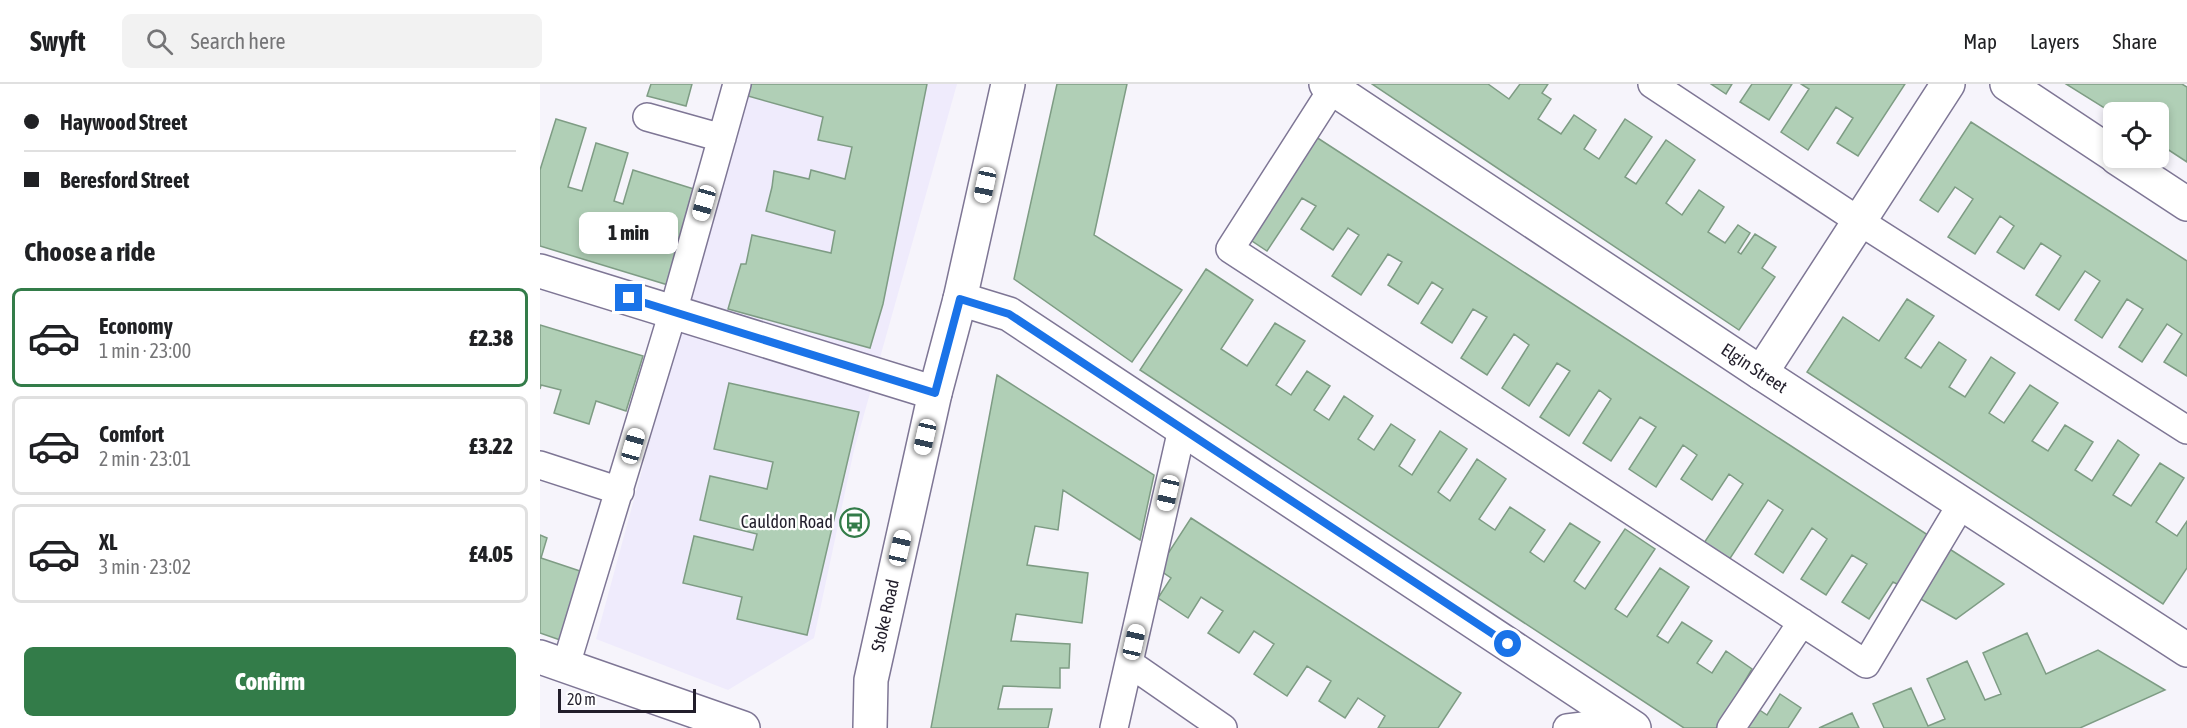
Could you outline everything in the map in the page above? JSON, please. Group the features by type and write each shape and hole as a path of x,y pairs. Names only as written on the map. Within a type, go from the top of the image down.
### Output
{"street":[{"name":"Stoke Road","path":"870,728 871,680 935,393 960,299 1008,84"},
{"path":"1761,373 1948,84"},
{"path":"2007,84 2103,148"},
{"name":"Elgin Street","path":"1329,86 1761,373 2187,649"},
{"path":"2132,168 2187,204"},
{"path":"540,271 935,393"},
{"path":"960,299 1009,314 1628,724"},
{"path":"553,661 743,728"}],"lane":[{"path":"553,661 620,491 737,84"},
{"path":"1652,84 1859,221 2187,430"},
{"path":"1329,86 1230,249 1866,664 1962,503"},
{"path":"646,117 722,138"},
{"path":"1114,728 1182,429"},
{"path":"540,465 620,491"},
{"path":"1731,728 1802,622"},
{"path":"1129,663 1223,728"},
{"path":"1567,728 1628,724"}],"shaded area":[{"path":"747,84 957,84 854,450 814,638 728,690 596,639"}],"building":[{"path":"651,84 692,84 686,106 647,96"},
{"path":"751,84 927,84 883,304 870,348 728,309 741,264 746,264 752,235 831,253 835,231 766,211 774,171 809,179 811,170 845,179 852,147 818,140 823,117 748,96"},
{"path":"1057,84 1127,84 1094,235 1182,290 1132,362 1014,279"},
{"path":"1372,84 1488,84 1509,99 1520,84 1548,84 1542,93 1551,99 1538,119 1561,134 1574,115 1596,130 1584,149 1599,159 1625,119 1652,137 1625,177 1636,184 1666,140 1695,160 1666,203 1682,215 1699,190 1724,207 1708,232 1725,243 1738,225 1750,233 1738,252 1741,254 1755,234 1776,247 1762,268 1775,277 1739,330"},
{"path":"1711,84 1732,84 1726,94"},
{"path":"1752,84 1792,84 1769,120 1740,102"},
{"path":"1801,84 1905,84 1858,156 1837,143 1853,118 1836,107 1808,150 1781,132 1809,89"},
{"path":"2066,84 2182,84 2187,87 2187,162 2169,150 2169,102 2103,102 2103,107"},
{"path":"556,119 586,128 568,187 582,191 596,143 628,153 614,201 623,204 633,170 697,190 668,285 540,246 540,170"},
{"path":"1971,122 2187,261 2187,376 2164,362 2182,334 2167,324 2142,362 2119,347 2143,309 2127,299 2102,338 2075,320 2100,281 2085,271 2059,310 2036,295 2061,256 2041,243 2024,269 1997,252 2014,226 2000,216 1975,254 1948,237 1973,199 1955,187 1938,212 1920,200"},
{"path":"1313,135 1934,539 1903,587 1893,582 1869,619 1842,602 1867,564 1852,555 1826,595 1801,579 1827,539 1812,528 1783,573 1755,554 1783,510 1768,500 1729,560 1704,543 1743,484 1729,474 1712,500 1681,479 1697,455 1683,445 1656,487 1629,469 1656,427 1640,417 1611,461 1583,443 1611,399 1599,390 1569,436 1540,417 1570,371 1557,363 1529,406 1502,388 1529,345 1514,334 1487,375 1461,358 1487,317 1473,309 1452,343 1421,323 1443,289 1432,282 1418,304 1388,285 1402,262 1388,254 1361,295 1332,276 1359,235 1348,228 1333,250 1301,229 1316,206 1302,198 1267,251 1246,237"},
{"path":"1206,269 1253,300 1221,349 1247,366 1275,323 1305,341 1276,385 1291,395 1307,371 1330,386 1314,410 1329,420 1344,396 1373,416 1358,439 1374,450 1391,424 1415,440 1399,466 1412,475 1440,431 1467,449 1438,492 1450,501 1477,459 1506,479 1479,519 1495,530 1510,507 1545,530 1530,552 1544,562 1570,523 1600,542 1574,581 1585,589 1625,529 1655,549 1615,609 1627,617 1660,568 1689,587 1657,636 1668,643 1682,622 1712,641 1697,663 1712,673 1726,651 1752,669 1739,691 1746,695 1724,728 1684,728 1140,370"},
{"path":"1907,299 1934,316 1905,358 1921,368 1939,342 1966,360 1949,387 1965,397 1991,357 2015,373 1989,413 2004,423 2030,385 2058,403 2032,441 2048,451 2065,425 2093,442 2075,470 2092,481 2118,440 2139,455 2113,495 2131,506 2160,463 2184,478 2156,522 2177,536 2187,521 2187,568 2163,604 1807,372 1843,317 1879,341"},
{"path":"540,325 643,356 626,411 596,401 589,424 554,413 561,390 541,385 540,389"},
{"path":"997,375 1154,475 1140,540 1063,490 1058,530 1035,526 1027,565 1088,573 1082,623 1016,614 1011,641 1070,644 1069,668 1060,668 1060,688 1003,686 998,709 1052,709 1048,728 931,728"},
{"path":"729,383 859,412 807,635 737,619 742,597 683,583 694,536 753,550 757,534 700,520 710,476 767,489 773,462 714,449"},
{"path":"1191,518 1461,693 1438,728 1378,728 1385,716 1358,698 1345,718 1319,701 1331,681 1307,666 1287,696 1254,674 1274,644 1254,631 1239,653 1208,633 1223,611 1201,597 1188,618 1158,598 1171,578 1158,569"},
{"path":"540,535 547,538 541,558 586,573 563,641 540,633"},
{"path":"1948,548 2004,584 1956,619 1917,597"},
{"path":"2027,633 2046,674 2098,650 2165,690 2080,728 1884,728 1873,704 1911,688 1928,726 1945,719 1927,679 1967,661 1985,700 2001,694 1983,653"},
{"path":"1780,694 1801,708 1788,728 1746,728 1758,709 1767,715"},
{"path":"1852,713 1859,728 1819,728"}],"place":[{"name":"Cauldon Road","path":"854,522"}],"route":[{"path":"629,298 935,393 960,299 1009,314 1508,644"}]}
